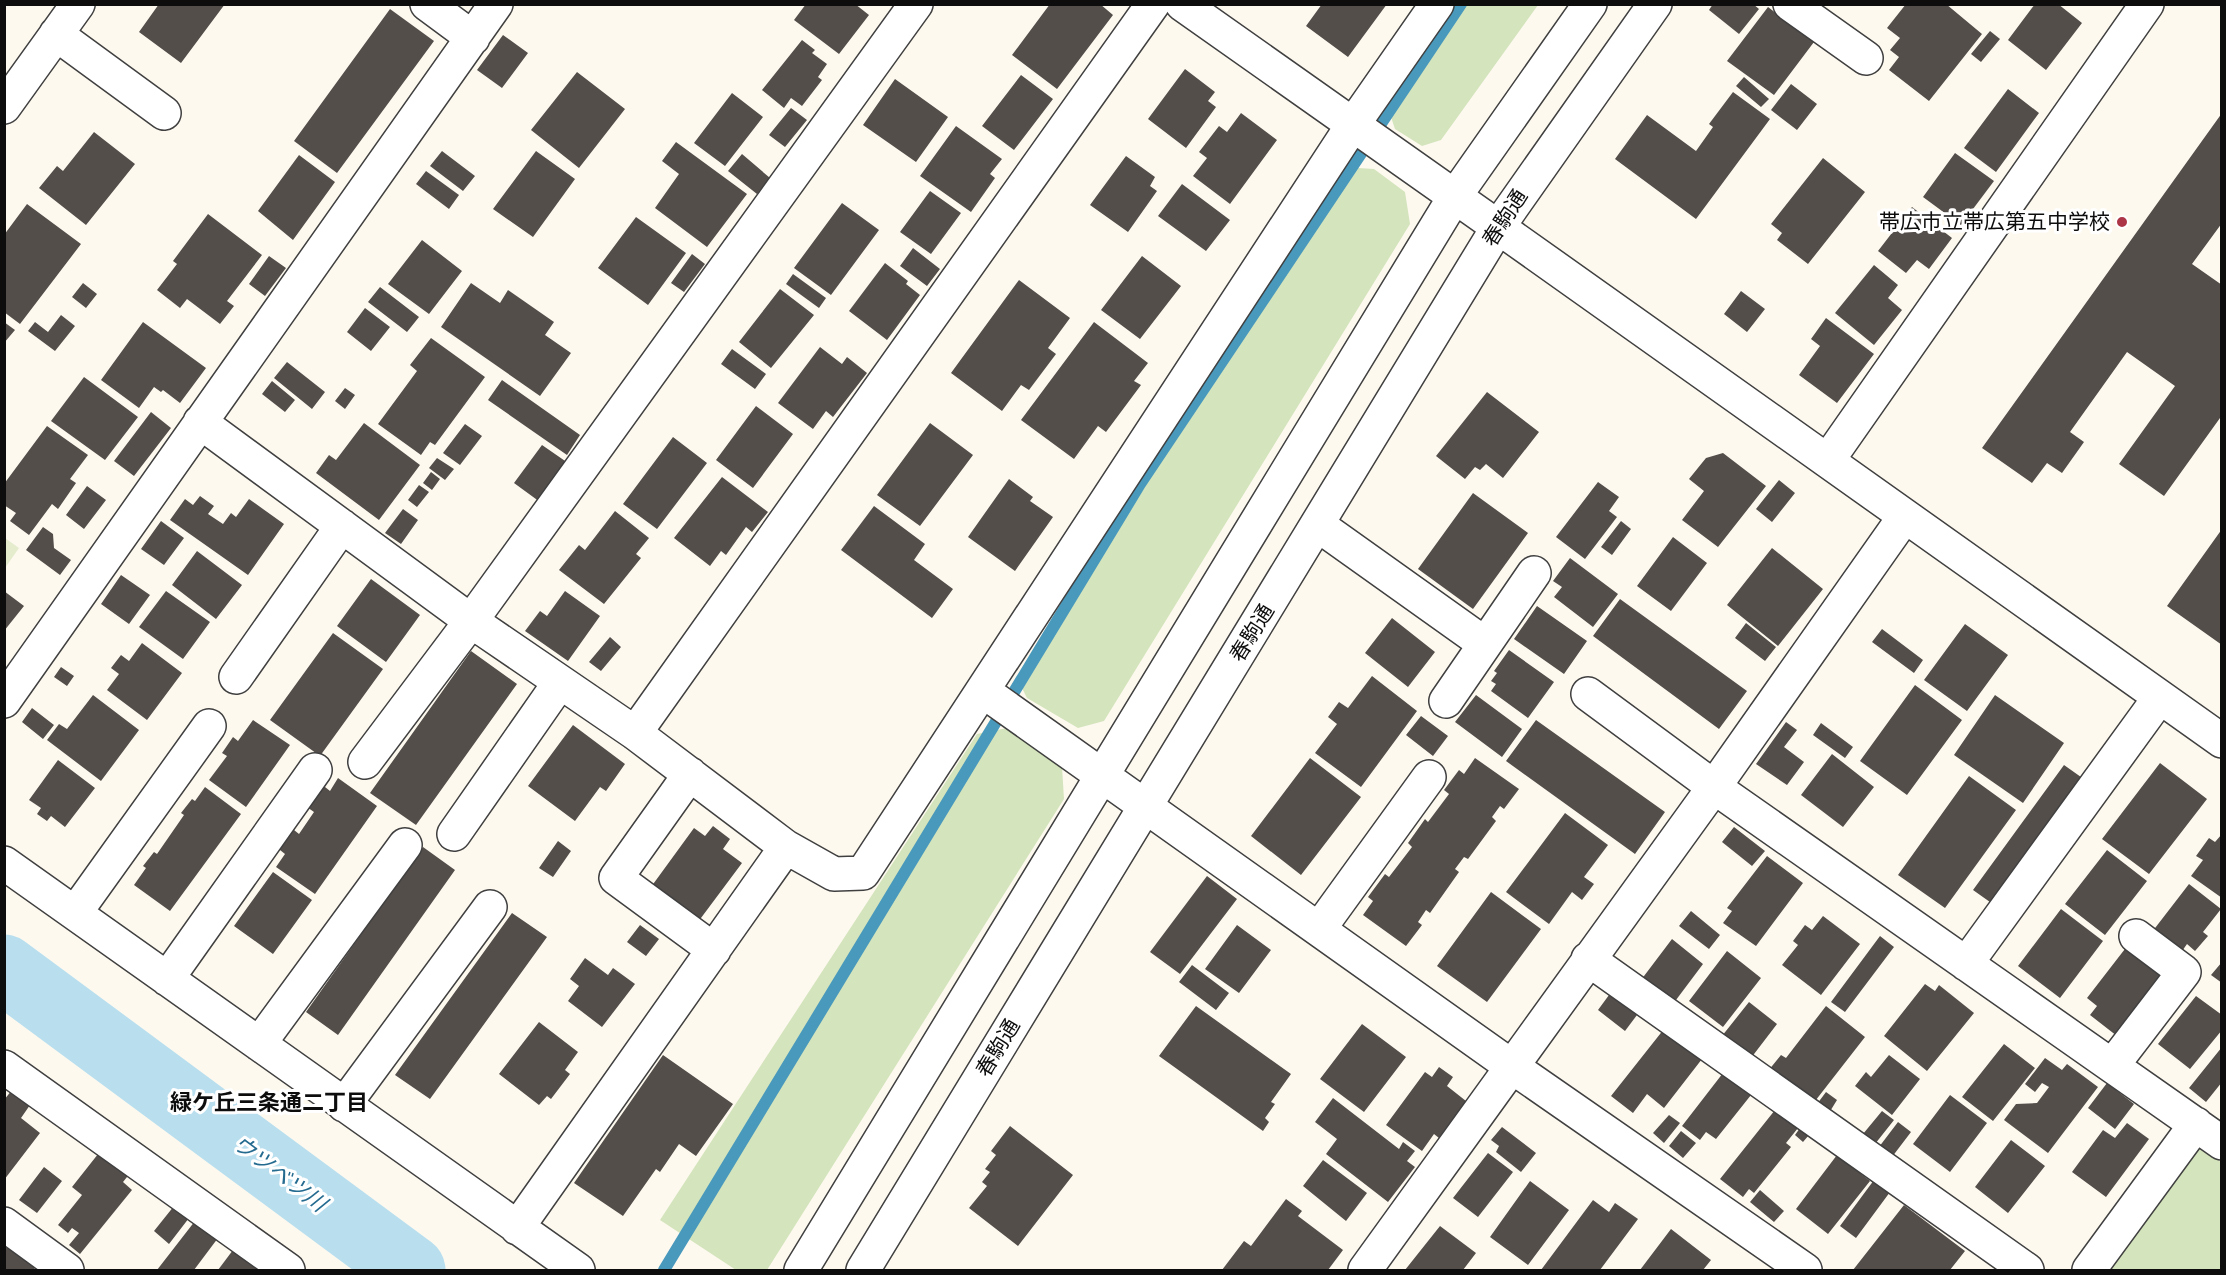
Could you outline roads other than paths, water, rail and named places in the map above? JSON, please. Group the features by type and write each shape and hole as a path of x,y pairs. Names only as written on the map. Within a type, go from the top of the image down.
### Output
{"street":[{"path":"4,106 78,4"},
{"path":"427,4 473,38"},
{"path":"4,701 496,4"},
{"path":"365,762 471,621 916,4"},
{"path":"635,733 1153,4"},
{"path":"1182,4 2222,741"},
{"path":"200,422 471,621 635,733 786,847 834,874 863,873 1352,126 1437,4"},
{"path":"801,1270 1455,196 1590,4"},
{"name":"春駒通","path":"863,1270 1498,227 1655,4"},
{"path":"1790,4 1866,58"},
{"path":"1828,460 2147,4"},
{"path":"56,34 164,113"},
{"path":"1365,1270 1714,787 1905,516"},
{"path":"1318,525 1485,644"},
{"path":"236,677 342,526"},
{"path":"1446,701 1534,573"},
{"path":"454,834 560,682"},
{"path":"983,691 1794,1267"},
{"path":"1588,694 1714,787 2209,1134 2089,1270"},
{"path":"1966,964 2160,697"},
{"path":"75,913 210,726"},
{"path":"167,979 315,770"},
{"path":"690,774 616,878 714,950"},
{"path":"1319,929 1429,777"},
{"path":"259,1044 405,845"},
{"path":"517,1227 786,847"},
{"path":"4,863 578,1270"},
{"path":"344,1105 490,906"},
{"path":"2112,1066 2184,972 2136,936"},
{"path":"1588,959 2027,1270"},
{"path":"4,1066 288,1270"},
{"path":"4,1224 67,1270"}],"waterway":[{"path":"664,1270 1140,484 1461,4"},
{"name":"ウツベツ川","path":"4,969 411,1270"}],"place":[{"name":"帯広市立帯広第五中学校","path":"2122,222"}],"district":[{"name":"緑ケ丘三条通二丁目","path":"269,1102"}]}
